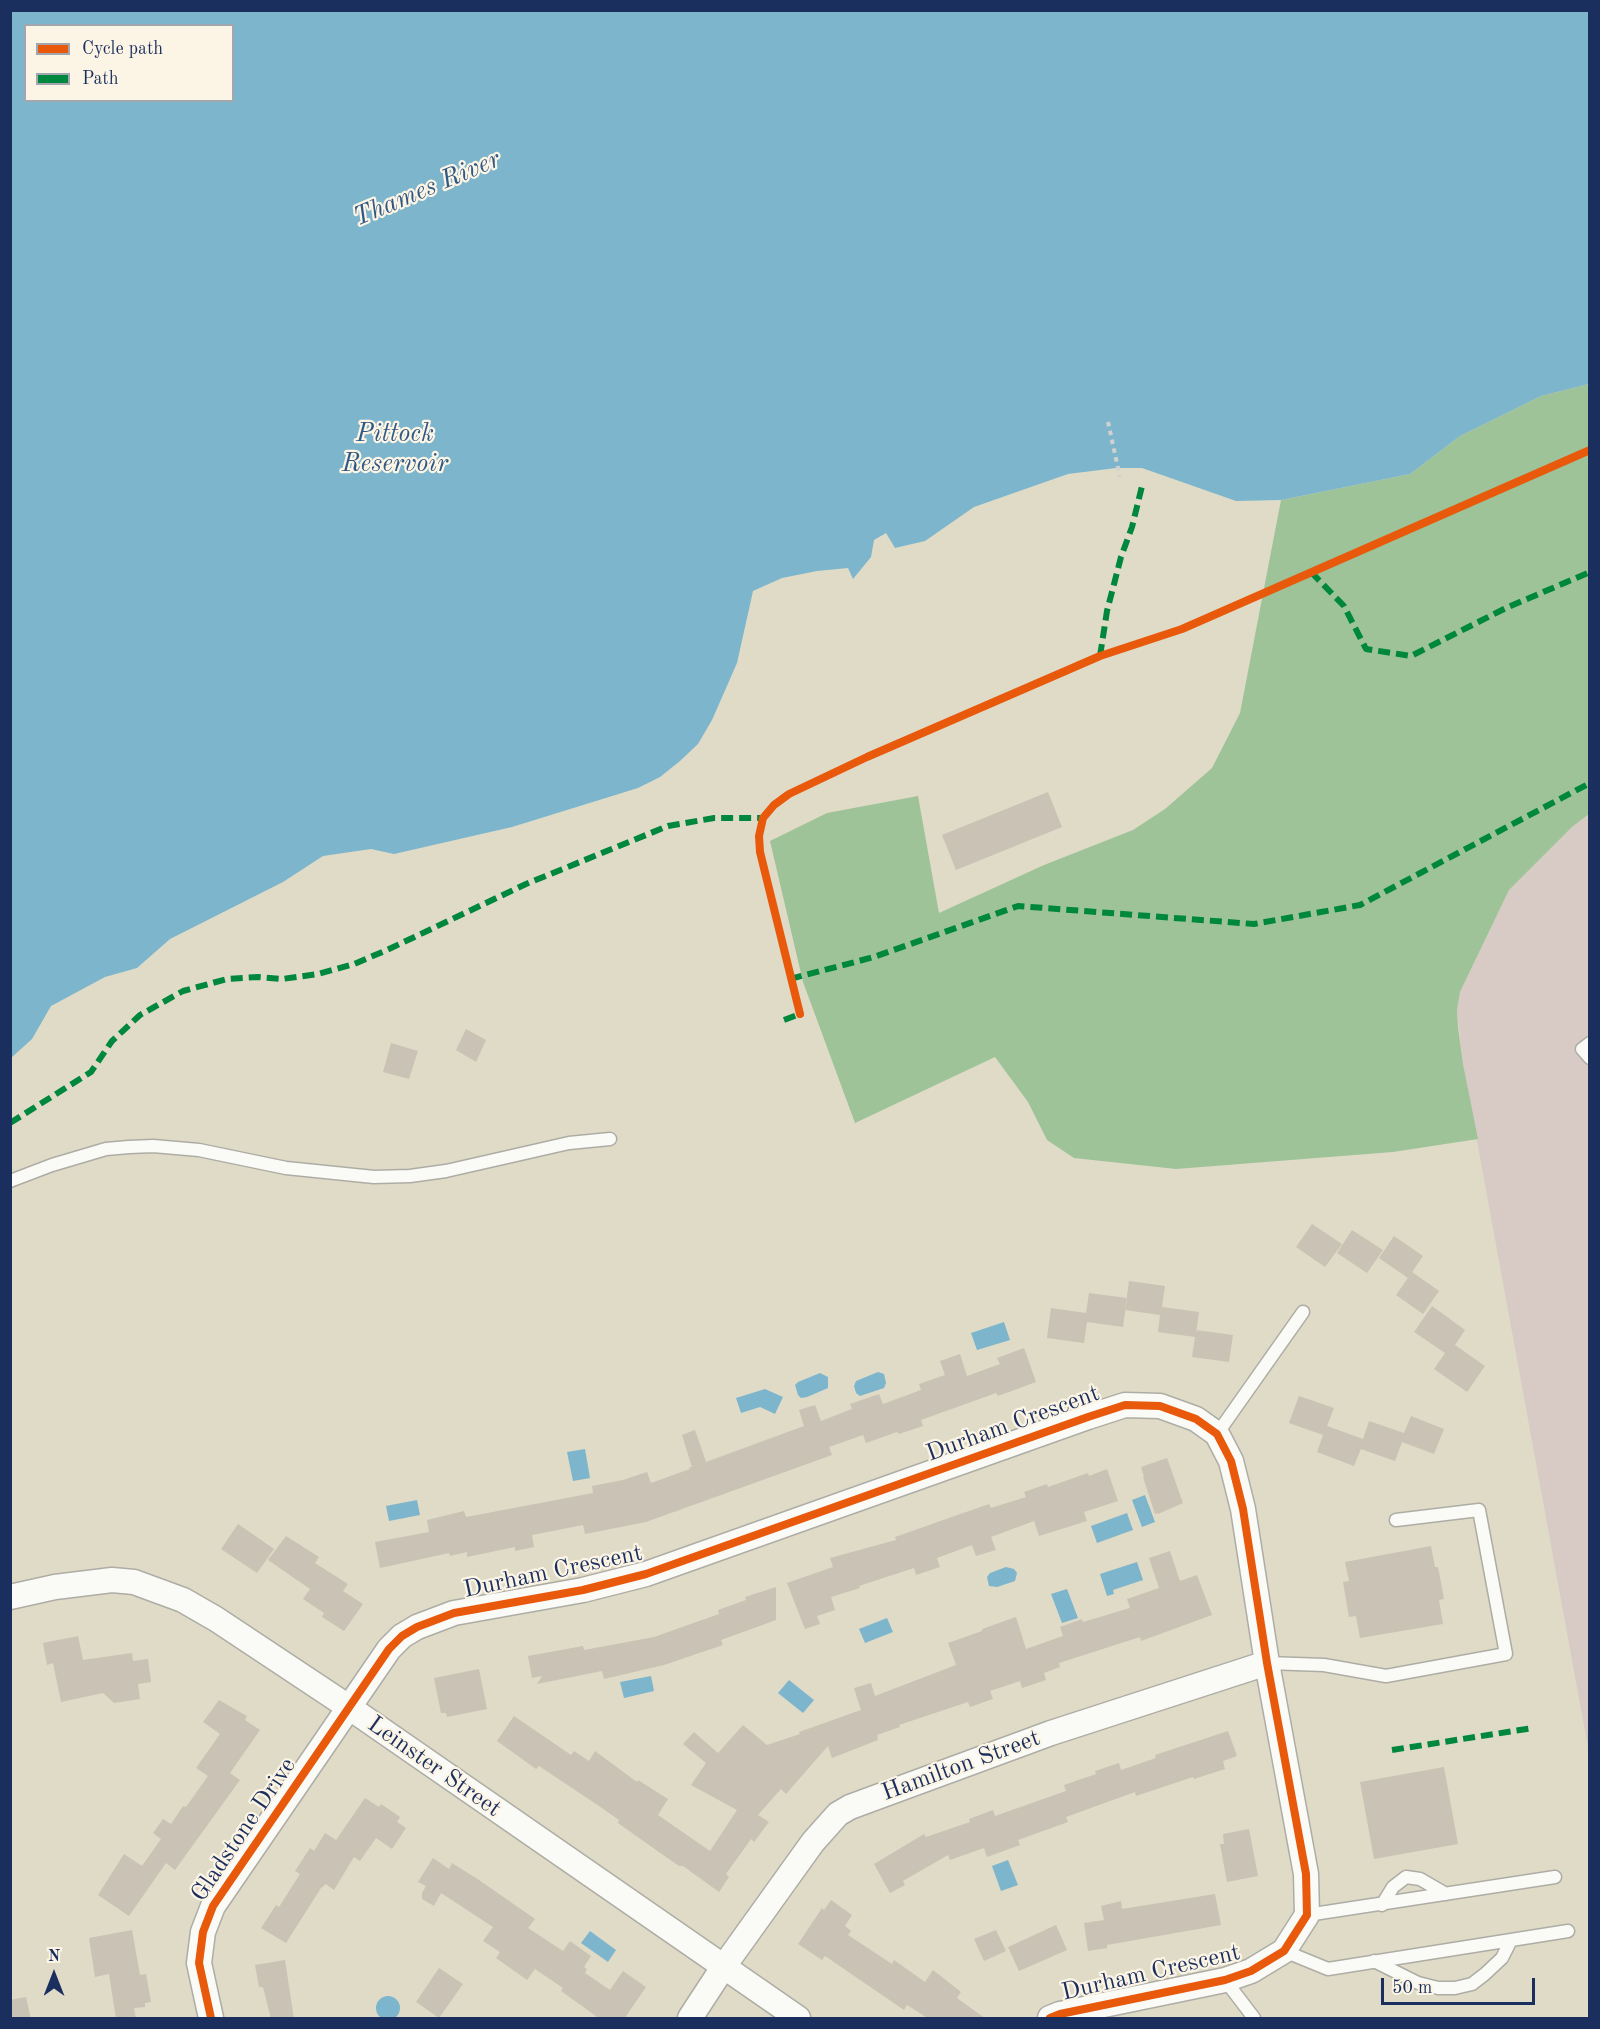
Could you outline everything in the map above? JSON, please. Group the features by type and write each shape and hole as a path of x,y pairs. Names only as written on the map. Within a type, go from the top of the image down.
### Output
{"street":[{"name":"Durham Crescent","path":"350,1708 389,1649 402,1636 436,1618 583,1590 646,1574 1125,1405 1160,1406 1196,1419 1217,1434 1231,1461 1243,1509 1267,1663 1306,1874 1307,1915 1284,1951 1251,1971 1225,1980 1060,2014 1050,2019"},
{"name":"Leinster Street","path":"10,1597 55,1587 112,1580 134,1582 183,1600 216,1619 350,1708 798,2019"},
{"name":"Hamilton Street","path":"690,2019 724,1966 813,1842 828,1823 850,1807 1046,1735 1267,1663"},
{"name":"Gladstone Drive","path":"211,2019 198,1963 203,1932 213,1906 350,1708"}],"lane":[{"path":"1590,1043 1582,1049 1590,1058"},
{"path":"10,1181 106,1149 129,1147 153,1146 199,1150 286,1168 374,1178 446,1171 569,1143 610,1139"},
{"path":"1217,1434 1303,1312"},
{"path":"1267,1663 1324,1665 1386,1676 1506,1654 1479,1510 1396,1520"},
{"path":"1382,1905 1393,1887 1406,1877 1420,1879 1446,1894"},
{"path":"1307,1915 1555,1877"},
{"path":"1284,1951 1328,1969 1568,1931"},
{"path":"1374,1961 1418,1983 1455,1989 1472,1984 1485,1974 1502,1958 1511,1940"},
{"path":"1225,1980 1254,2019"}],"path":[{"path":"1108,422 1120,477"}],"shaded area":[{"path":"1589,814 1589,1753 1463,1064 1457,1010 1460,992 1509,890 1572,827"}],"green space":[{"path":"1589,384 1589,814 1572,827 1509,890 1460,992 1457,1010 1458,1027 1478,1139 1393,1152 1176,1169 1074,1158 1047,1140 1028,1102 995,1057 855,1123 803,982 770,841 827,813 918,796 939,913 1044,865 1133,830 1165,809 1212,768 1240,713 1281,500 1410,474 1460,436 1541,396"}],"water":[{"name":"Pittock Reservoir","path":"11,10 1589,11 1589,384 1541,396 1460,436 1410,474 1281,500 1236,501 1142,468 1116,468 1068,474 974,507 925,541 895,548 886,533 874,540 871,557 853,579 848,568 817,571 782,578 753,591 737,663 712,720 698,744 660,777 638,788 512,827 394,854 371,849 323,856 283,882 170,939 137,968 105,977 51,1006 32,1039 11,1058"},
{"path":"1004,1322 1010,1340 977,1350 971,1333"},
{"path":"878,1372 884,1374 886,1383 884,1388 860,1396 856,1393 854,1386 856,1381"},
{"path":"820,1373 828,1377 828,1388 801,1398 795,1385"},
{"path":"765,1389 783,1397 775,1414 760,1407 741,1413 736,1398"},
{"path":"585,1449 590,1478 573,1481 567,1452"},
{"path":"1145,1495 1155,1522 1142,1527 1132,1500"},
{"path":"417,1500 420,1515 389,1521 386,1506"},
{"path":"1127,1513 1133,1530 1097,1543 1091,1526"},
{"path":"1137,1562 1143,1580 1113,1590 1114,1594 1107,1596 1100,1574"},
{"path":"1006,1567 1014,1569 1017,1573 1015,1581 997,1587 989,1586 987,1577 990,1573"},
{"path":"1067,1589 1078,1618 1062,1623 1051,1594"},
{"path":"887,1618 893,1632 865,1643 859,1629"},
{"path":"651,1676 654,1691 624,1698 620,1682"},
{"path":"789,1680 814,1700 803,1713 778,1693"},
{"path":"1008,1860 1018,1885 1001,1891 992,1866"},
{"path":"590,1931 616,1950 608,1962 581,1943"},
{"path":"388,1996 393,1997 399,2003 399,2013 393,2019 388,2020 383,2019 377,2013 376,2008 377,2003 383,1997"}],"building":[{"path":"1048,792 1062,827 956,870 942,835"},
{"path":"466,1029 486,1040 476,1062 456,1050"},
{"path":"391,1043 418,1051 409,1079 383,1072"},
{"path":"1312,1224 1342,1244 1325,1267 1296,1247"},
{"path":"1352,1230 1383,1250 1367,1273 1337,1253"},
{"path":"1394,1236 1423,1256 1408,1278 1379,1258"},
{"path":"1412,1272 1439,1291 1423,1314 1396,1295"},
{"path":"1129,1281 1165,1286 1162,1307 1199,1312 1197,1330 1233,1335 1229,1362 1192,1357 1195,1337 1158,1332 1160,1315 1125,1310"},
{"path":"1089,1293 1127,1298 1123,1327 1087,1322 1084,1343 1047,1338 1051,1308 1086,1313"},
{"path":"1432,1306 1465,1330 1455,1345 1485,1366 1467,1392 1434,1369 1445,1353 1414,1332"},
{"path":"1024,1348 1036,1382 998,1396 996,1393 921,1420 923,1426 899,1434 897,1432 866,1443 863,1435 829,1447 832,1455 646,1522 585,1534 583,1525 532,1535 534,1547 515,1551 515,1547 467,1557 467,1552 450,1556 449,1553 380,1568 375,1542 429,1532 427,1520 464,1511 466,1517 593,1493 592,1486 623,1480 647,1472 651,1483 692,1467 682,1435 695,1430 706,1462 804,1426 799,1410 815,1405 821,1421 852,1409 850,1404 879,1394 883,1404 921,1390 919,1384 945,1375 940,1361 960,1354 967,1376 1000,1364 997,1358"},
{"path":"1299,1396 1334,1408 1327,1426 1363,1439 1369,1421 1404,1433 1411,1416 1444,1429 1434,1454 1402,1442 1395,1461 1361,1449 1354,1466 1317,1452 1323,1435 1289,1423"},
{"path":"1167,1458 1183,1503 1155,1514 1141,1467"},
{"path":"1107,1469 1118,1501 1084,1512 1087,1521 1039,1536 1034,1521 991,1537 996,1550 976,1556 972,1545 937,1558 940,1567 916,1575 914,1568 859,1586 860,1588 831,1597 835,1610 817,1616 820,1624 805,1629 787,1583 833,1567 830,1558 896,1540 895,1537 989,1504 991,1508 1026,1497 1024,1492 1047,1484 1048,1487"},
{"path":"238,1524 274,1549 257,1573 221,1549"},
{"path":"286,1536 319,1557 315,1563 348,1584 343,1591 363,1604 344,1631 322,1617 324,1613 303,1599 310,1589 268,1560"},
{"path":"1431,1546 1444,1599 1439,1600 1443,1624 1360,1638 1356,1616 1349,1617 1343,1582 1349,1581 1345,1562"},
{"path":"1170,1551 1180,1581 1197,1575 1212,1615 1141,1641 1140,1637 1059,1663 1060,1667 1044,1673 1046,1680 1022,1688 1020,1681 990,1691 993,1699 970,1707 968,1702 899,1725 900,1727 877,1735 878,1740 832,1758 828,1746 786,1794 781,1789 758,1815 769,1822 754,1842 751,1839 726,1874 729,1877 719,1892 618,1823 619,1820 599,1806 539,1766 536,1769 497,1741 514,1716 571,1755 574,1751 589,1761 595,1751 637,1782 638,1780 668,1799 658,1815 710,1851 737,1810 691,1785 706,1763 683,1744 694,1732 718,1753 743,1725 767,1745 861,1710 854,1688 871,1683 875,1696 956,1665 948,1643 982,1631 982,1629 1016,1617 1026,1649 1063,1636 1060,1627 1082,1619 1083,1622 1130,1608 1127,1599 1159,1588 1149,1558"},
{"path":"776,1587 776,1620 721,1640 723,1645 664,1665 604,1679 602,1671 537,1684 542,1676 532,1678 528,1656 583,1646 584,1650 654,1637 719,1614 718,1610 746,1600 745,1597"},
{"path":"78,1636 83,1660 132,1653 133,1661 148,1659 151,1682 138,1684 140,1699 114,1703 103,1693 61,1702 53,1663 47,1665 43,1643"},
{"path":"479,1669 487,1709 447,1717 446,1713 441,1713 434,1678"},
{"path":"219,1700 247,1716 245,1720 260,1730 230,1773 240,1780 175,1870 166,1863 129,1916 98,1895 124,1854 142,1866 161,1839 153,1833 163,1819 171,1824 208,1776 196,1768 220,1734 203,1722"},
{"path":"1228,1731 1237,1756 1223,1761 1225,1769 1136,1796 1135,1792 1066,1817 1068,1822 1018,1840 1020,1845 987,1857 984,1848 950,1860 948,1855 903,1881 905,1885 890,1893 874,1864 924,1834 926,1837 970,1822 969,1819 993,1810 995,1816 1066,1791 1064,1785 1096,1774 1095,1771 1119,1763 1121,1770 1156,1758 1155,1755"},
{"path":"1444,1767 1458,1844 1374,1859 1360,1782"},
{"path":"365,1798 379,1807 381,1804 400,1817 397,1822 406,1828 392,1849 376,1838 360,1861 354,1857 334,1890 326,1884 321,1888 286,1943 261,1928 276,1905 279,1907 300,1874 295,1871 310,1848 314,1851 325,1833 336,1840"},
{"path":"1249,1829 1258,1876 1227,1882 1220,1844 1224,1844 1223,1834"},
{"path":"433,1858 449,1869 452,1863 535,1919 528,1928 563,1951 570,1941 591,1956 584,1967 587,1969 585,1973 610,1990 623,1971 646,1987 624,2019 600,2019 561,1991 563,1988 535,1969 527,1980 496,1958 500,1952 483,1941 493,1927 441,1893 434,1906 422,1899 426,1886 418,1882"},
{"path":"1215,1894 1221,1925 1107,1945 1107,1948 1088,1951 1084,1923 1104,1920 1101,1906 1121,1901 1122,1909"},
{"path":"831,1900 852,1915 845,1926 851,1931 848,1935 892,1964 894,1960 925,1982 933,1970 961,1992 957,1998 986,2019 929,2019 907,2005 904,2010 825,1956 822,1960 798,1944 822,1908 824,1910"},
{"path":"1056,1925 1067,1950 1019,1971 1008,1947"},
{"path":"132,1930 140,1975 146,1974 151,2002 145,2003 145,2007 134,2008 136,2019 116,2019 109,1974 95,1977 89,1938"},
{"path":"996,1930 1006,1951 984,1961 974,1939"},
{"path":"285,1960 294,2019 271,2019 263,1987 259,1987 255,1965"},
{"path":"439,1968 463,1984 439,2018 416,2002"},
{"path":"26,1997 31,2019 10,2019 10,2000"}],"marked path":[{"path":"1100,656 1107,611 1143,482"},
{"path":"1311,572 1344,606 1366,649 1411,656 1506,608 1590,572"},
{"path":"790,979 874,957 1018,906 1254,924 1360,905 1590,783"},
{"path":"10,1123 91,1072 112,1041 140,1015 183,991 227,979 258,977 282,979 318,974 354,964 526,884 668,826 714,818 763,818"},
{"path":"784,1020 800,1014"},
{"path":"1392,1750 1533,1728"}],"cycle path":[{"path":"800,1014 760,852 759,836 763,818 774,805 789,794 867,757 1100,656 1182,629 1590,450"},
{"path":"211,2018 199,1963 203,1932 213,1906 389,1649 402,1636 417,1627 454,1613 583,1590 646,1574 1088,1417 1125,1405 1160,1406 1196,1419 1217,1434 1231,1461 1243,1509 1267,1663 1306,1874 1307,1915 1284,1951 1251,1971 1225,1980 1050,2018"}],"water label":[{"name":"Thames River","path":"427,189"}]}
